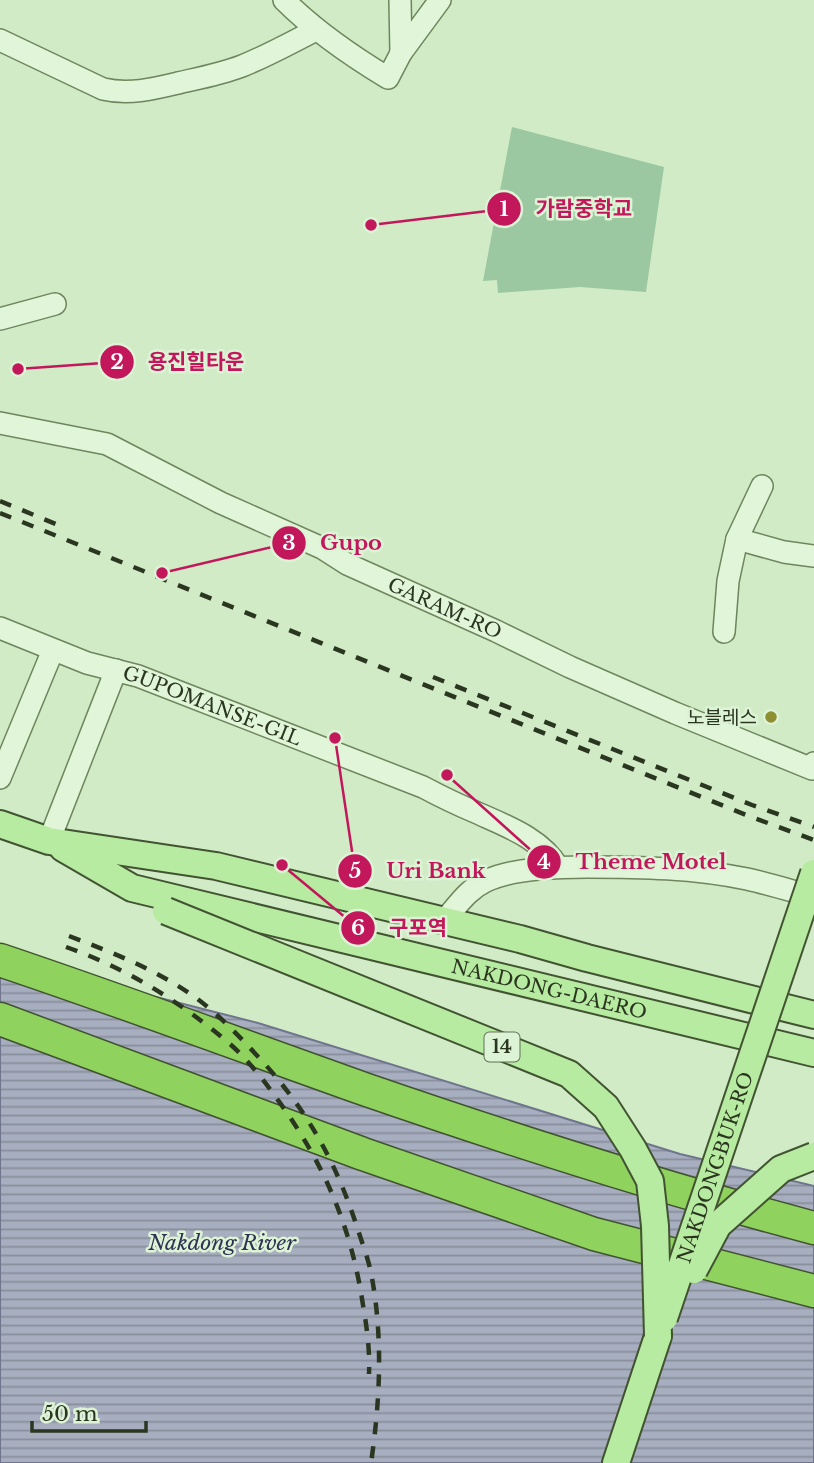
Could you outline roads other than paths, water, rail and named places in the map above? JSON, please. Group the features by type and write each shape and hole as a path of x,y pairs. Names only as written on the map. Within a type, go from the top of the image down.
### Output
{"highway":[{"path":"0,960 365,1089 565,1156 814,1228"},
{"path":"0,1018 363,1154 594,1234 814,1291"}],"main road":[{"name":"NAKDONG-DAERO","path":"0,824 49,841 132,888 814,1053"},
{"name":"NAKDONG-DAERO","path":"49,841 216,866 520,939 814,1015"},
{"name":"14","path":"49,841 166,911 569,1074 606,1107 650,1181 655,1226 658,1336"},
{"name":"NAKDONGBUK-RO","path":"616,1463 814,873"},
{"name":"14","path":"658,1336 718,1225 780,1169 814,1156"}],"street":[{"path":"284,0 334,44 388,78 401,53 440,0"},
{"path":"400,0 401,53"},
{"path":"0,40 93,85 107,90 133,92 232,70 316,30"},
{"path":"0,319 55,304"},
{"name":"GARAM-RO","path":"0,423 107,444 221,503 322,548 347,564 570,667 674,713 813,766"},
{"path":"724,632 728,581 737,539 762,486"},
{"path":"737,539 784,552 814,556"},
{"name":"GUPOMANSE-GIL","path":"0,628 86,663 138,676 424,787 519,832 546,851 558,867"},
{"path":"0,778 53,650"},
{"path":"49,841 116,670"},
{"path":"444,921 468,891 487,880 505,874 558,867 679,870 747,879 814,897"}],"water":[{"name":"Nakdong River","path":"0,954 62,973 258,1023 680,1154 814,1186 814,1463 0,1463"}],"railway":[{"path":"0,501 63,527"},
{"path":"0,513 746,815 814,840"},
{"path":"433,677 752,805 814,827"},
{"path":"69,936 146,968 209,1008 237,1034 279,1081 319,1139 349,1203 372,1278 378,1324 379,1370 371,1463"},
{"path":"66,947 131,976 192,1014 236,1050 275,1096 321,1170 343,1221 363,1305 369,1374"}],"place":[{"name":"가람중학교","path":"371,225"},
{"name":"용진힐타운","path":"18,369"},
{"name":"Gupo","path":"162,573"},
{"name":"노블레스","path":"771,717"},
{"name":"Uri Bank","path":"335,738"},
{"name":"Theme Motel","path":"447,775"},
{"name":"구포역","path":"282,865"}]}
